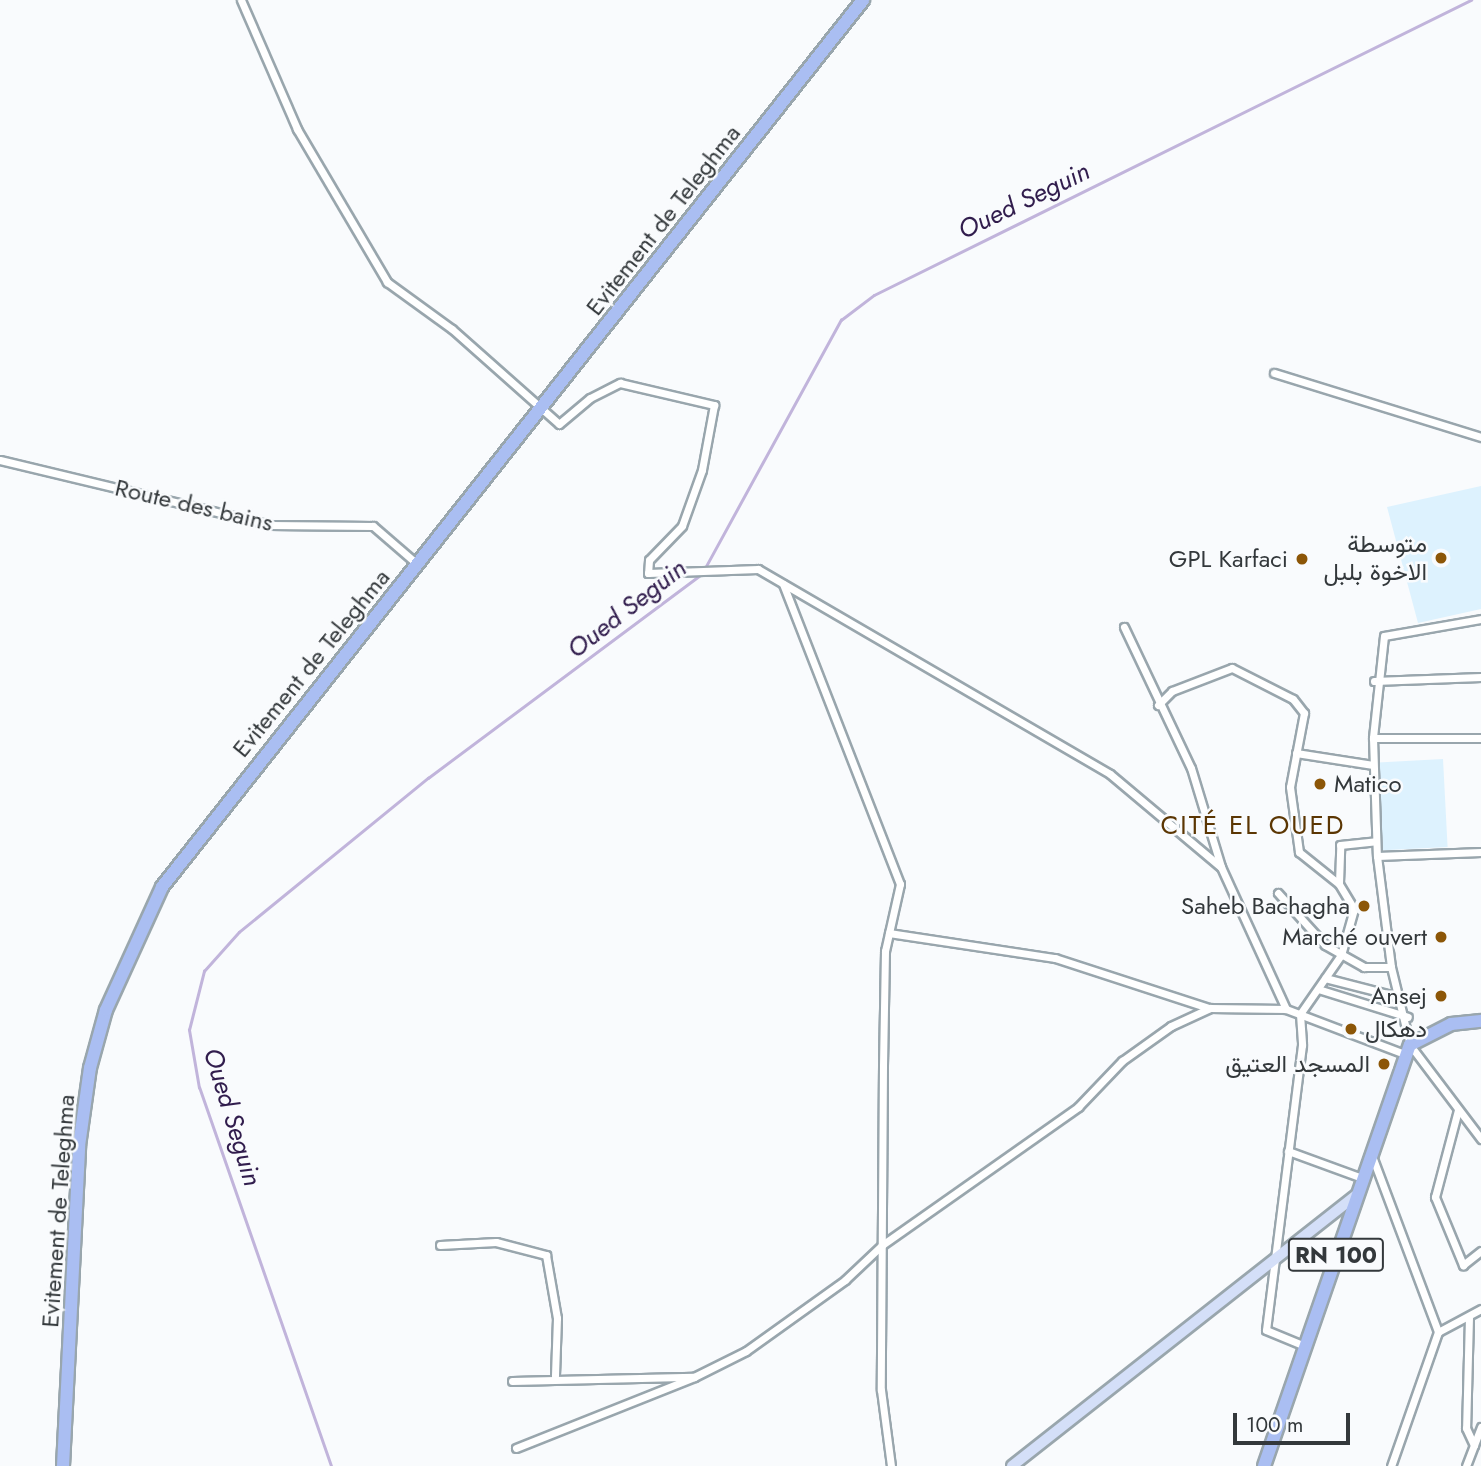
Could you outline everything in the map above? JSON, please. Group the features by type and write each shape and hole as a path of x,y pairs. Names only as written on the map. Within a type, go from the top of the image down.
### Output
{"main road":[{"name":"Evitement de Teleghma","path":"63,1466 79,1146 90,1068 110,998 162,887 544,408 863,0"},
{"path":"1409,1050 1451,1024 1481,1021"},
{"name":"RN 100","path":"1264,1466 1307,1347 1355,1196 1409,1050"},
{"path":"1012,1466 1355,1196"}],"street":[{"path":"241,0 297,129 387,282 544,408 559,424 590,398 620,383 714,405 702,470 682,526 644,568 655,576 681,570 730,567 758,569 1110,774 1221,867"},
{"path":"1274,373 1481,437"},
{"name":"Route des bains","path":"0,460 270,525 373,526 418,565"},
{"path":"783,584 900,884 889,933 882,1245 881,1390 891,1466"},
{"path":"1409,1050 1408,1017 1391,967 1377,856 1373,765 1374,681 1384,636 1481,619"},
{"path":"1124,627 1158,705 1191,768 1221,867 1286,1009"},
{"path":"1158,705 1172,691 1232,668 1293,699 1304,713 1296,753 1291,821 1299,852 1339,884 1354,909 1341,955 1300,1014 1277,1257 1266,1330 1307,1347"},
{"path":"1374,681 1481,677"},
{"path":"1373,738 1481,738"},
{"path":"1296,753 1373,765"},
{"path":"1339,884 1340,845 1376,841"},
{"path":"1377,856 1481,852"},
{"path":"1278,893 1303,927 1341,955 1364,967 1391,967"},
{"path":"889,933 1055,958 1210,1008 1286,1009 1409,1050 1481,1139"},
{"path":"1325,978 1399,997"},
{"path":"1318,989 1408,1017"},
{"path":"516,1448 694,1377 746,1351 845,1280 882,1245 1078,1107 1122,1061 1210,1008"},
{"path":"1458,1110 1435,1197 1463,1265 1481,1251"},
{"path":"1288,1151 1362,1178"},
{"path":"1371,1155 1438,1332 1391,1466"},
{"path":"440,1245 496,1242 546,1255 558,1318 555,1376"},
{"path":"1438,1332 1481,1309"},
{"path":"1469,1317 1466,1428 1474,1445"},
{"path":"512,1381 555,1376 694,1377"},
{"path":"1466,1466 1481,1427"}],"shaded area":[{"name":"متوسطة الاخوة بلبل","path":"1481,486 1481,609 1418,623 1387,507"},
{"path":"1443,759 1448,847 1383,850 1378,762"}],"waterway":[{"name":"Oued Seguin","path":"705,568 841,320 874,295 1471,0"},
{"name":"Oued Seguin","path":"331,1466 199,1088 189,1030 204,971 239,932 428,778 702,574"}],"place":[{"name":"متوسطة الاخوة بلبل","path":"1441,558"},
{"name":"GPL Karfaci","path":"1302,559"},
{"name":"Matico","path":"1320,784"},
{"name":"Saheb Bachagha","path":"1364,906"},
{"name":"Marché ouvert","path":"1441,937"},
{"name":"Ansej","path":"1441,996"},
{"name":"دهكال","path":"1351,1029"},
{"name":"المسجد العتيق","path":"1384,1064"}],"district":[{"name":"CITÉ EL OUED","path":"1253,826"}]}
